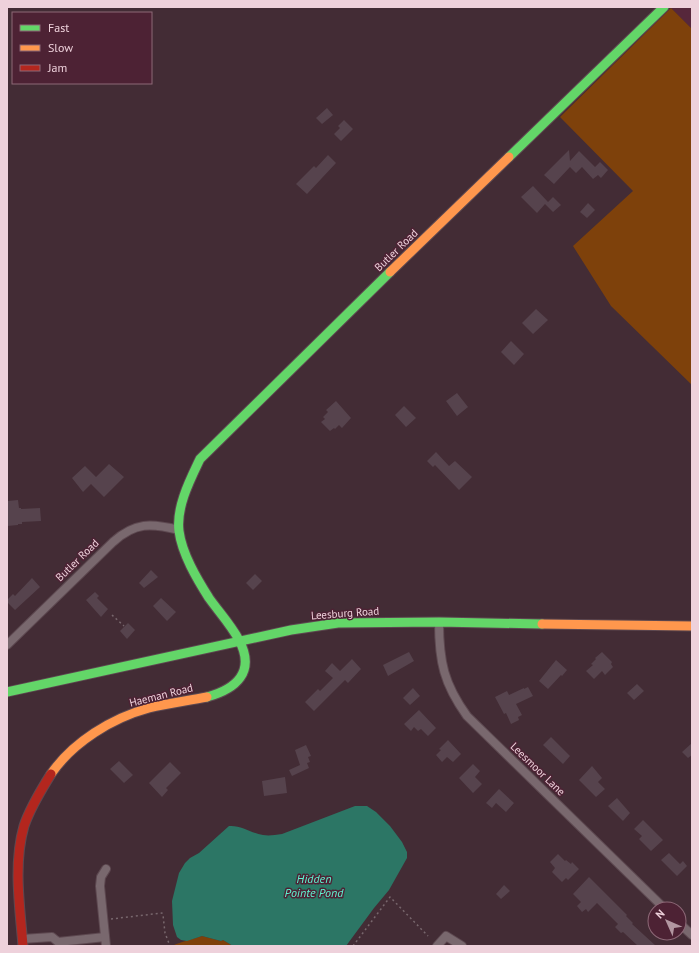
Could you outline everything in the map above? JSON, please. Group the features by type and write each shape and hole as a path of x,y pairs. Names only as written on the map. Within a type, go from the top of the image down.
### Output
{"street":[{"name":"Butler Road","path":"240,641 194,573 179,530 183,496 200,459 664,7"},
{"name":"Butler Road","path":"7,645 113,542 128,530 151,526 162,526 179,530"},
{"name":"Leesburg Road","path":"7,692 240,641 298,629 338,623 439,622 692,626"},
{"name":"Leesmoor Lane","path":"439,622 439,640 446,682 455,700 467,716 657,901"},
{"name":"Haeman Road","path":"23,943 19,857 23,829 35,799 47,780 62,760 83,741 122,717 166,704 223,692 230,689 241,678 244,670 245,658 240,641"},
{"path":"106,869 101,877 100,886 106,946"},
{"path":"437,946 446,936 462,946"},
{"path":"23,943 52,937 57,944 105,937"}],"path":[{"path":"112,615 124,626"},
{"path":"353,946 390,897 428,936"},
{"path":"109,919 162,913 165,933 170,946"}],"shaded area":[{"path":"670,7 692,7 692,29"},
{"path":"671,8 692,29 692,385 611,306 573,246 633,191 560,117"},
{"path":"202,936 221,941 223,940 233,946 172,946"}],"water":[{"name":"Hidden Pointe Pond","path":"355,806 367,806 376,812 390,826 402,842 407,852 407,858 389,890 346,946 233,946 223,940 221,941 202,936 187,941 181,940 177,937 173,925 172,901 179,873 190,858 199,853 229,826 238,827 263,835 282,834"}],"building":[{"path":"327,108 333,115 322,124 316,118"},
{"path":"344,120 353,129 341,141 334,134 340,128 338,126"},
{"path":"569,150 570,161 579,151 595,167 600,162 608,170 601,178 598,175 593,179 582,167 576,173 570,167 554,184 544,175"},
{"path":"328,155 336,163 307,194 296,184 314,166 316,168"},
{"path":"533,186 548,202 553,197 561,205 553,212 545,204 537,213 521,197"},
{"path":"588,203 595,210 587,218 580,212"},
{"path":"536,309 548,320 533,334 522,323"},
{"path":"511,341 524,354 514,365 501,352"},
{"path":"457,393 468,407 457,416 446,401"},
{"path":"336,401 351,418 342,428 339,425 330,431 321,422 325,419 323,417 328,412 326,410"},
{"path":"404,406 416,418 406,427 395,415"},
{"path":"436,452 449,466 455,461 472,477 459,490 435,465 433,467 427,461"},
{"path":"109,464 124,477 104,497 91,484 83,492 72,478 85,466 96,477"},
{"path":"18,500 19,508 21,509 40,508 41,521 22,522 22,524 7,526 8,501"},
{"path":"151,570 158,577 144,588 139,583"},
{"path":"255,574 262,581 253,590 246,583"},
{"path":"32,578 40,587 15,610 7,602 7,600 13,594 15,596"},
{"path":"95,592 99,596 97,598 108,609 101,617 86,600"},
{"path":"161,598 176,612 167,621 153,606"},
{"path":"128,623 135,630 127,639 120,631"},
{"path":"409,652 414,661 388,676 383,665"},
{"path":"602,652 612,662 611,664 613,667 605,675 602,671 594,679 586,671 593,665 591,664 596,659 595,658"},
{"path":"352,659 361,669 348,683 345,680 314,711 305,702 318,689 320,691 333,678 325,671 332,663 340,671"},
{"path":"556,660 567,670 548,689 539,681"},
{"path":"637,684 644,691 634,700 627,693"},
{"path":"528,687 533,696 516,704 522,715 518,717 519,720 511,724 506,713 504,714 495,697 507,691 509,695"},
{"path":"413,688 420,696 410,705 403,698"},
{"path":"419,710 436,728 428,736 421,729 418,731 414,727 411,731 404,724"},
{"path":"551,737 570,756 563,764 543,745"},
{"path":"448,740 461,754 453,762 447,757 442,762 436,755 441,750 439,749"},
{"path":"692,743 692,755 688,758 682,752"},
{"path":"306,745 311,756 308,757 310,762 307,763 309,768 292,776 289,770 300,765 295,750"},
{"path":"119,761 133,775 124,783 110,769"},
{"path":"170,762 181,773 166,788 168,790 162,797 149,783"},
{"path":"473,764 480,771 475,777 482,784 473,793 459,778"},
{"path":"592,766 602,778 598,782 605,789 596,797 579,780"},
{"path":"285,777 287,793 264,796 262,781"},
{"path":"499,789 514,803 506,812 496,803 492,808 486,803"},
{"path":"617,798 630,813 623,821 608,806"},
{"path":"643,820 663,840 651,851 639,839 642,836 634,829"},
{"path":"669,853 680,864 683,861 687,866 677,876 661,860"},
{"path":"558,854 565,861 566,860 571,864 572,862 579,869 568,880 566,878 562,882 552,872 555,868 550,862"},
{"path":"589,877 627,915 626,916 633,923 632,924 647,938 647,941 651,941 656,946 638,946 623,932 621,933 615,927 618,924 597,903 588,912 586,909 582,912 577,906 581,902 573,894"},
{"path":"504,885 510,891 501,899 496,894"}],"traffic: fast":[{"path":"509,157 664,7"},
{"path":"207,697 217,694 234,684 240,678 244,670 245,661 244,651 239,640 204,591 183,548 179,531 179,522 182,503 188,485 200,459 390,272"},
{"path":"7,692 291,630 338,623 439,622 542,624"}],"traffic: slow":[{"path":"390,272 509,157"},
{"path":"542,624 692,626"},
{"path":"51,774 60,762 82,742 94,733 121,718 149,708 207,697"}],"traffic: jam":[{"path":"23,946 18,886 21,841 24,826 29,813 51,774"}]}
